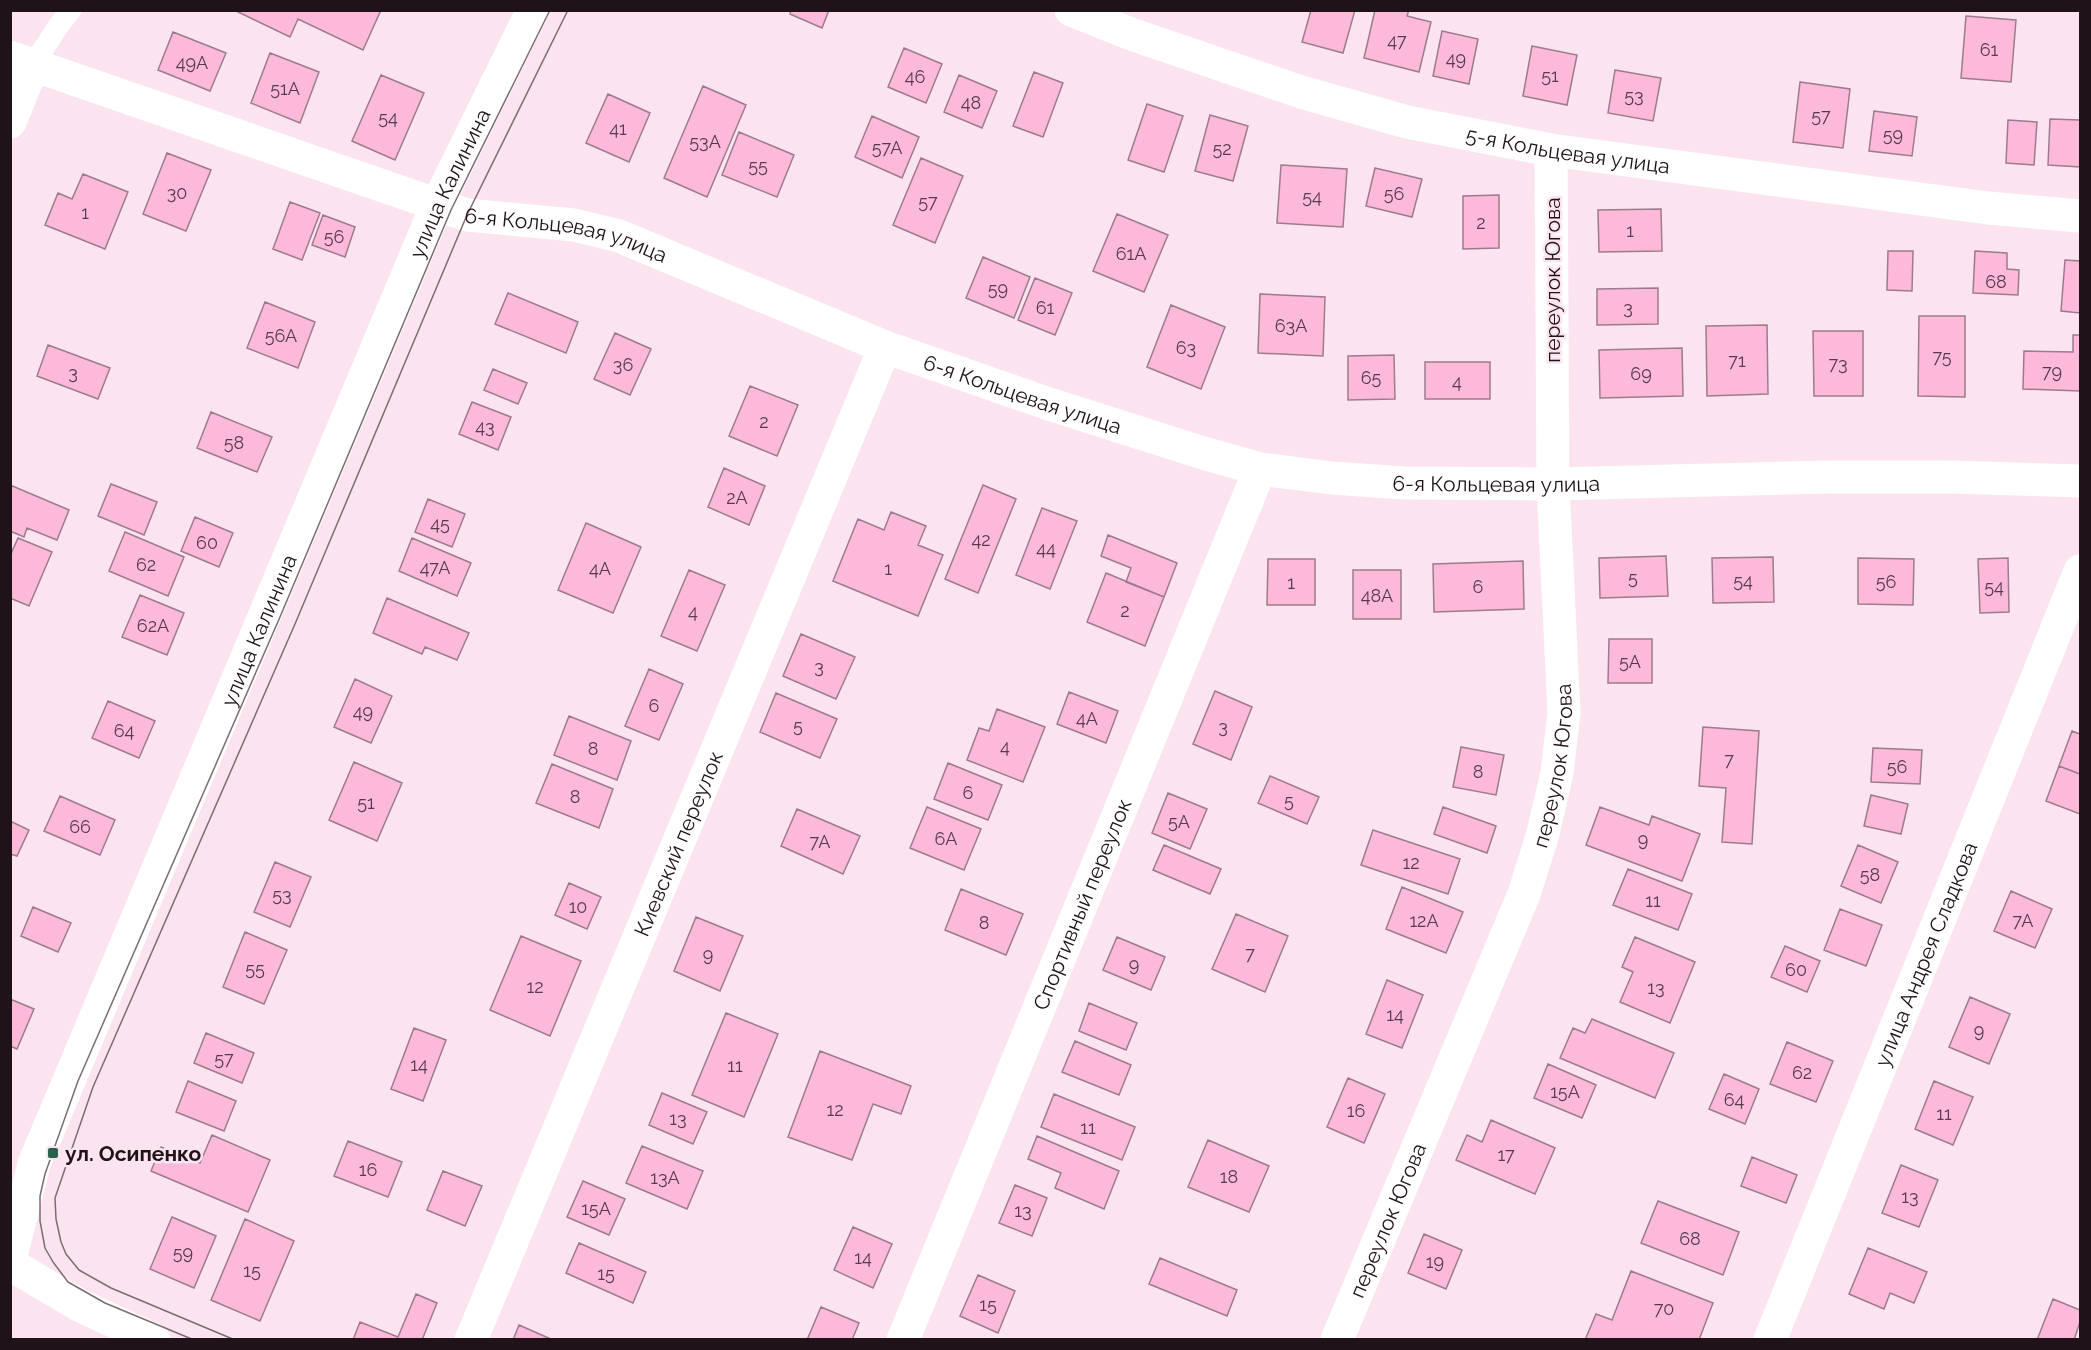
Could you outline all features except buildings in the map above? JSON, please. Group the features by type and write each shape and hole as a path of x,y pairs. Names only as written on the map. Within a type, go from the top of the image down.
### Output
{"street":[{"name":"улица Калинина","path":"10,1262 34,1164 437,205 533,10"},
{"name":"5-я Кольцевая улица","path":"1071,10 1131,34 1301,92 1407,122 1551,150 1988,208 2080,216"},
{"path":"10,122 22,61"},
{"name":"6-я Кольцевая улица","path":"22,61 467,215 574,225 619,236 885,347 1046,403 1260,469 1332,478 1404,483 1553,484 1830,477 1949,477 2080,482"},
{"name":"переулок Югова","path":"1337,1340 1524,894 1542,837 1557,773 1564,713 1553,484 1551,150"},
{"name":"Киевский переулок","path":"471,1340 885,347"},
{"name":"Спортивный переулок","path":"903,1340 1260,469"},
{"name":"улица Андрея Сладкова","path":"1770,1340 2080,571"},
{"path":"10,1262 80,1305 154,1340"}],"lane":[{"path":"22,61 59,26 71,10"}],"tram line":[{"path":"194,1340 105,1303 68,1282 45,1248 40,1221 40,1196 45,1174 78,1081 280,617 451,210 550,10"},
{"path":"235,1340 111,1288 79,1270 66,1254 61,1242 56,1219 55,1198 93,1087 295,624 467,215 568,10"}],"place":[{"name":"ул. Осипенко","path":"53,1153"}]}
